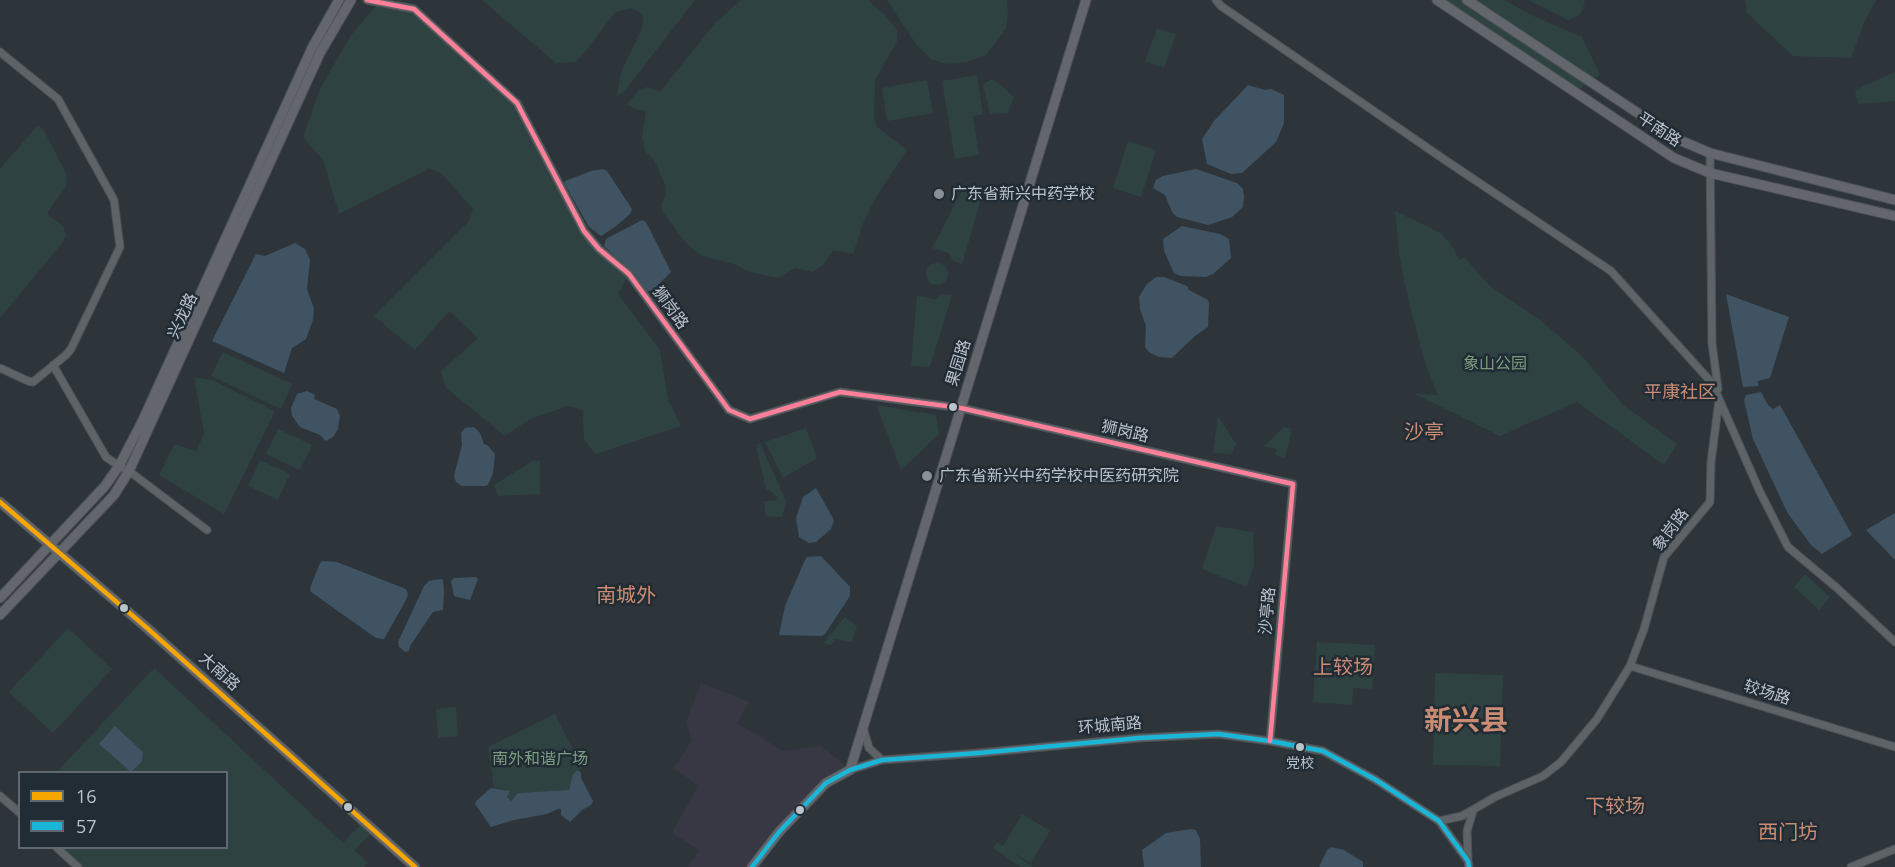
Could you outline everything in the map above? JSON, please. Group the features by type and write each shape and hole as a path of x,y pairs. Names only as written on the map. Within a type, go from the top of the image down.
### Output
{"main road":[{"name":"兴龙路","path":"0,597 105,486 119,466 147,411 312,48 339,0"},
{"name":"兴龙路","path":"0,615 114,495 129,471 320,53 351,0"},
{"name":"果园路","path":"850,770 1086,0"},
{"name":"平南路","path":"1437,0 1674,158 1710,173 1895,216"},
{"name":"平南路","path":"1467,0 1677,139 1710,153 1895,200"},
{"name":"大南路","path":"0,502 147,628 410,865"},
{"name":"环城南路","path":"752,867 778,832 826,783 850,770"}],"street":[{"name":"狮岗路","path":"367,0 414,9 517,103 584,231 599,249 629,274 729,410 750,420 840,392 961,408 1293,484"},
{"path":"1216,0 1221,6 1436,154 1611,271 1712,383 1760,492 1788,547 1837,588 1895,642"},
{"path":"0,368 33,382 71,349 120,247 114,200 58,99 1,56"},
{"name":"象岗路","path":"1439,821 1473,811 1495,797 1544,776 1561,762 1597,719 1630,666 1644,629 1664,557 1710,502 1711,462 1719,398 1712,343 1710,153"},
{"path":"53,365 106,457 129,471 207,530"},
{"name":"沙亭路","path":"1270,741 1293,484"},
{"name":"较场路","path":"1630,666 1895,747"},
{"path":"863,728 868,748 882,760"},
{"name":"环城南路","path":"850,770 882,760 1182,735 1218,734 1270,741 1323,752 1376,780 1439,821 1468,864"},
{"path":"0,796 18,811"},
{"path":"1468,864 1467,831 1473,811"},
{"path":"58,849 78,867"},
{"path":"1851,867 1895,849"}],"shaded area":[{"path":"701,683 749,702 737,723 783,751 821,746 850,770 826,783 752,867 688,867 699,850 672,833 698,786 674,768 692,740 686,722"}],"green space":[{"path":"482,0 695,0 623,93 617,95 621,72 641,30 644,18 640,12 631,8 615,12 575,62 556,63"},
{"path":"741,0 868,0 897,30 897,41 875,80 874,117 877,127 907,150 876,197 864,221 853,254 833,250 823,265 813,272 795,268 778,278 747,271 737,265 702,256 686,243 662,211 661,205 666,195 665,184 654,160 645,151 642,137 646,111 635,109 627,104 640,89 648,87 660,92 716,22"},
{"path":"887,0 1007,0 1006,29 986,55 967,62 946,64 931,59 916,44"},
{"path":"1437,0 1505,0 1529,14 1582,37 1600,75 1575,92"},
{"path":"1528,0 1584,0 1585,2 1582,11 1568,20"},
{"path":"1745,0 1876,0 1864,23 1851,58 1793,56 1747,13"},
{"path":"380,2 414,9 517,103 584,231 629,274 618,294 660,350 668,399 681,426 596,454 584,440 583,410 568,406 530,419 505,436 445,387 441,371 478,338 449,311 415,350 374,316 469,221 473,209 440,172 429,169 339,214 323,160 303,137 320,89 351,35"},
{"path":"1157,28 1176,34 1164,68 1145,61"},
{"path":"1895,72 1895,101 1858,104 1855,90"},
{"path":"977,75 983,114 973,116 979,155 955,159 942,81"},
{"path":"993,79 1014,97 1008,113 990,114 983,84"},
{"path":"927,80 933,113 887,121 882,88"},
{"path":"38,125 43,129 67,175 66,187 48,211 48,215 63,226 66,235 63,242 0,318 0,169"},
{"path":"1128,141 1156,150 1141,197 1113,188"},
{"path":"964,187 982,196 962,264 953,261 949,253 932,248"},
{"name":"象山公园","path":"1395,211 1441,233 1454,249 1459,260 1464,257 1490,286 1540,320 1582,356 1623,405 1677,444 1664,465 1577,402 1500,436 1415,394 1438,395 1426,366 1409,303 1399,254"},
{"path":"937,263 945,266 948,274 945,282 937,285 929,282 926,274 929,266"},
{"path":"942,294 952,295 930,367 911,366 917,296 936,299"},
{"path":"223,352 292,384 281,409 211,376"},
{"path":"194,377 212,380 275,411 224,514 159,475 174,444 196,451 204,434"},
{"path":"876,405 936,415 939,434 901,470"},
{"path":"1218,416 1236,444 1231,454 1213,453"},
{"path":"1284,427 1292,429 1285,458 1275,455 1277,449 1264,446"},
{"path":"806,428 817,458 783,478 765,442"},
{"path":"278,429 312,445 300,470 266,454"},
{"path":"760,443 786,501 782,517 766,516 764,501 776,501 777,497 766,489 756,445"},
{"path":"260,460 290,474 278,500 248,486"},
{"path":"534,460 540,461 540,494 498,496 494,485"},
{"path":"1216,526 1253,532 1254,565 1247,587 1202,569"},
{"path":"1805,574 1830,597 1819,610 1794,587"},
{"path":"845,617 857,626 852,642 835,639 831,645 823,643"},
{"path":"68,628 112,669 53,733 9,692"},
{"path":"1317,642 1375,645 1372,689 1353,688 1352,705 1313,702"},
{"path":"154,668 343,843 364,821 374,830 354,850 368,863 364,867 78,867 58,849 228,849 228,771 58,771"},
{"path":"1435,673 1503,675 1500,766 1433,765"},
{"path":"456,707 458,736 438,738 436,709"},
{"name":"南外和谐广场","path":"555,714 582,768 573,774 570,790 518,793 511,801 507,798 510,791 494,787 488,747"},
{"path":"1022,814 1050,831 1031,863 1010,851 1033,867 1021,867 993,848 997,842 1003,846"}],"water":[{"path":"1248,85 1265,90 1271,89 1284,95 1284,123 1276,142 1242,173 1231,174 1207,164 1202,139 1214,121"},
{"path":"603,169 607,171 632,209 630,214 601,236 589,227 564,183 591,171"},
{"path":"1196,169 1237,183 1243,189 1243,207 1232,217 1208,225 1177,217 1172,212 1165,195 1153,188 1156,180 1163,176"},
{"path":"642,220 646,222 671,272 654,289 647,292 632,273 604,246 606,239"},
{"path":"1182,226 1220,234 1229,239 1231,258 1213,274 1206,277 1181,276 1174,273 1164,251 1163,239"},
{"path":"295,243 305,249 310,260 307,289 314,309 313,320 306,339 292,348 284,373 212,341 256,254 265,256"},
{"path":"1156,277 1164,277 1187,286 1189,290 1208,300 1209,303 1208,327 1172,358 1159,357 1150,353 1145,347 1146,326 1140,309 1139,297 1147,284"},
{"path":"1726,294 1789,317 1770,378 1758,381 1758,386 1743,387"},
{"path":"307,391 315,395 314,399 337,409 340,416 338,429 333,437 326,441 320,435 300,427 292,416 291,408 297,394"},
{"path":"1761,392 1773,409 1780,405 1852,535 1822,554 1811,545 1787,512 1753,439 1744,400 1746,395"},
{"path":"474,427 480,433 484,444 495,454 493,473 488,485 462,486 456,482 454,476 462,445 461,433 465,428"},
{"path":"816,488 834,520 831,529 816,542 809,543 799,537 796,518 803,497"},
{"path":"1895,513 1895,560 1866,530"},
{"path":"821,556 850,587 850,596 822,636 779,635 785,606 805,560 807,557"},
{"path":"322,561 337,562 406,589 408,594 406,600 384,639 376,638 311,592 310,588"},
{"path":"476,577 478,579 470,600 454,596 451,581 454,578"},
{"path":"441,579 444,592 443,610 433,612 409,651 405,652 399,647 398,642 424,586 429,581"},
{"path":"115,726 143,752 142,761 130,771 99,744"},
{"path":"578,770 593,801 570,822 561,815 561,809 558,809 547,814 491,827 475,804 491,788 510,791 507,797 511,801 518,793 569,790 573,774"},
{"path":"1196,830 1200,839 1201,867 1144,867 1142,850 1166,833"},
{"path":"1331,847 1344,850 1363,862 1363,867 1319,867 1327,850"}],"transit line":[{"path":"367,0 414,9 517,103 584,231 599,249 629,274 729,410 750,419 840,392 961,408 1293,484 1270,741"},
{"name":"16","path":"0,502 147,628 415,867"},
{"name":"57","path":"752,867 779,832 826,783 850,770 882,760 1139,738 1218,734 1323,751 1376,780 1439,821 1468,861 1469,867"}],"place":[{"name":"广东省新兴中药学校","path":"939,194"},
{"name":"广东省新兴中药学校中医药研究院","path":"927,476"},
{"name":"党校","path":"1300,747"}],"district":[{"name":"平康社区","path":"1680,393"},
{"name":"沙亭","path":"1424,433"},
{"name":"南城外","path":"626,596"},
{"name":"上较场","path":"1343,668"},
{"name":"新兴县","path":"1466,722"},
{"name":"下较场","path":"1615,807"},
{"name":"西门坊","path":"1788,833"}]}
